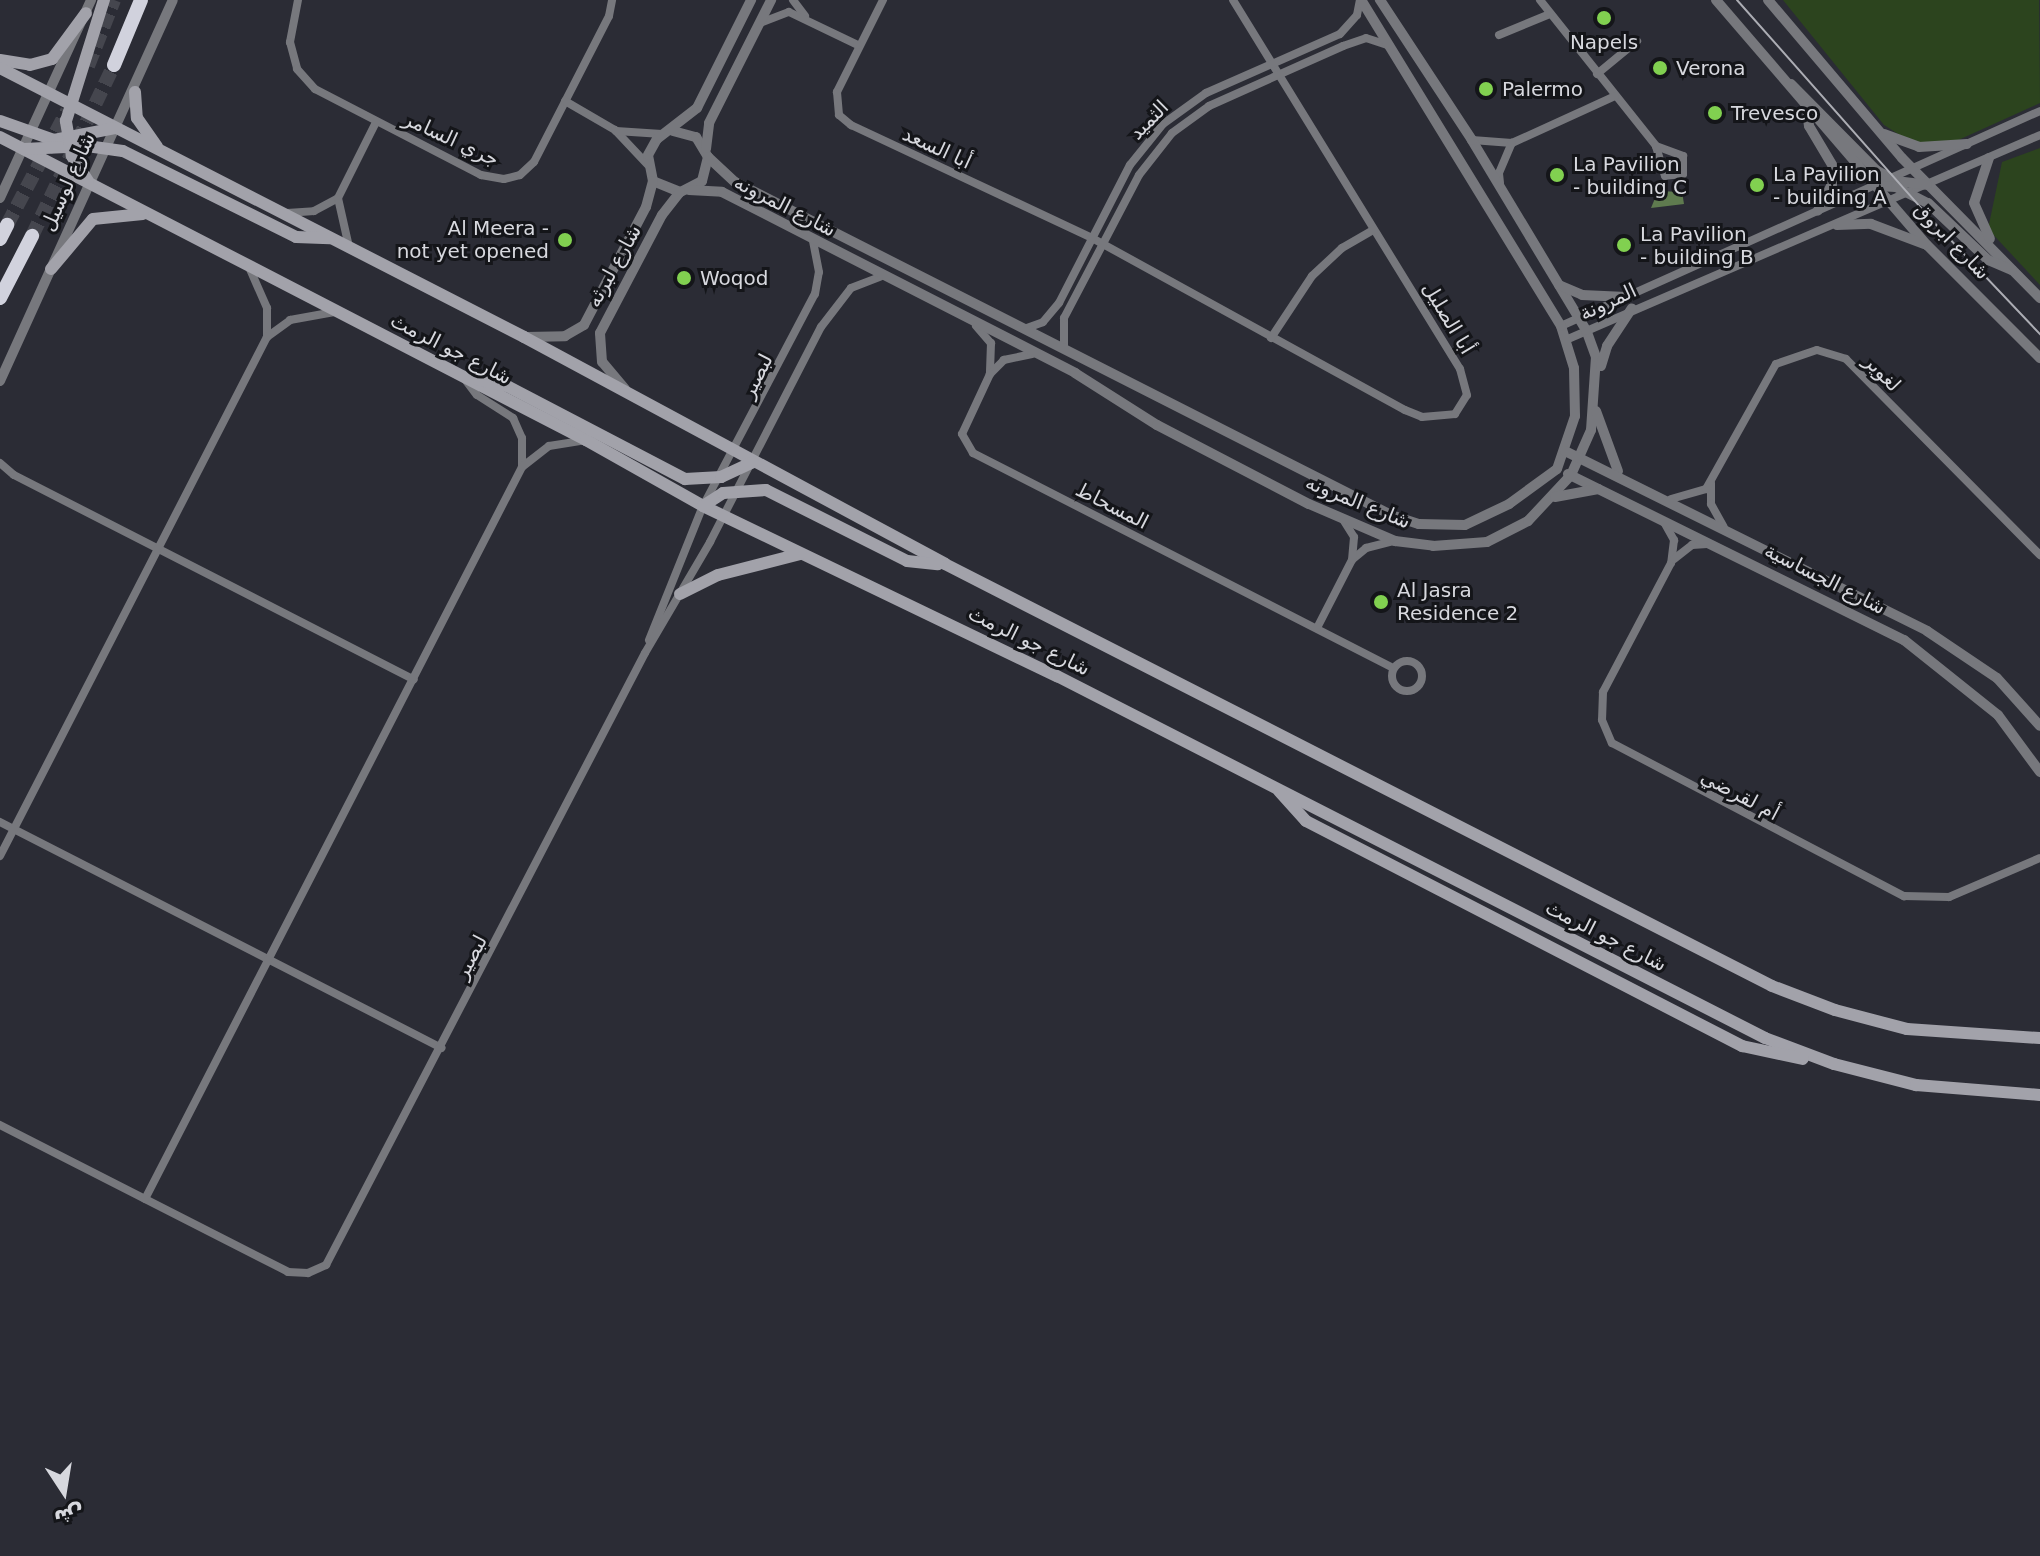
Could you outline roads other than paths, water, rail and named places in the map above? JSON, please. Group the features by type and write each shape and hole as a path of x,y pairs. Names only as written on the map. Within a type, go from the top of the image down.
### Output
{"highway":[{"path":"114,65 141,0"},
{"name":"شارع لوسيل","path":"0,239 7,225"},
{"name":"شارع لوسيل","path":"0,298 32,236"}],"main road":[{"path":"90,183 68,143 69,104 104,0"},
{"path":"0,60 30,65 52,59 86,13"},
{"name":"شارع جو الرمث","path":"0,68 524,337 634,400 945,564 1772,986 1835,1010 1907,1029 2040,1038"},
{"path":"135,92 137,118 162,152"},
{"path":"0,121 31,135 106,148 138,158 296,237 330,238"},
{"path":"24,149 68,143 115,128"},
{"name":"شارع جو الرمث","path":"0,137 586,440 703,506 1275,787 1703,1009 1834,1064 1916,1085 2040,1095"},
{"path":"51,269 93,219 149,214"},
{"path":"464,378 507,386 685,479 721,477 753,462"},
{"path":"703,506 715,496 736,490 766,490 907,561 945,564"},
{"path":"680,594 718,575 800,554"},
{"path":"2023,1095 2040,1087"}],"street":[{"path":"0,198 91,0"},
{"name":"شارع لوسيل","path":"0,381 115,128 135,92 173,0"},
{"name":"جري السامر","path":"298,0 290,42 301,75 315,89 481,175 504,179 520,175 534,162 609,16 612,0"},
{"path":"647,164 651,146 697,108 751,0"},
{"path":"565,101 615,130 647,164 653,181 685,191 702,181 709,123 771,0"},
{"path":"793,0 806,16"},
{"name":"أبا السعد","path":"883,0 837,92 839,115 845,121 1092,238"},
{"path":"1233,0 1271,62"},
{"name":"الثميد","path":"1024,329 1040,325 1054,310 1130,165 1163,124 1194,100 1271,62 1340,34 1357,15 1361,0"},
{"name":"شارع المرونه","path":"707,153 729,178 1404,520 1465,525 1509,504 1557,469 1565,451 1577,398 1568,339 1361,0"},
{"name":"شارع المرونه","path":"685,191 722,192 880,277 1075,373 1157,425 1395,541 1433,546 1487,542 1528,521 1571,475 1595,408 1598,380 1586,330 1553,281 1472,140 1380,0"},
{"path":"1540,0 1656,146 1665,176 1683,174 1683,156 1656,146"},
{"name":"شارع ابروق","path":"1716,0 1927,245 2040,358"},
{"name":"شارع ابروق","path":"1768,0 1912,169 2040,298"},
{"path":"757,25 786,13 806,16 858,45"},
{"path":"1499,35 1550,14"},
{"name":"الثميد","path":"1064,348 1064,318 1139,175 1172,133 1209,106 1357,40 1373,38 1390,47"},
{"path":"1597,74 1637,41"},
{"name":"أبا الصليل","path":"1092,238 1271,338 1422,417 1455,414 1464,406 1466,380 1271,62"},
{"path":"1779,76 1807,96 1868,164 1890,179 1928,185"},
{"path":"1472,140 1512,143 1615,96"},
{"path":"1806,108 1809,126 1834,168 1832,184 1818,210"},
{"name":"المرونة","path":"1561,326 2040,111"},
{"name":"جري السامر","path":"338,198 376,122"},
{"path":"615,130 696,137 707,153"},
{"path":"1883,134 1919,147 1967,144"},
{"name":"المرونة","path":"1568,339 1632,308 1837,225 2040,135"},
{"path":"1500,187 1499,173 1512,143"},
{"path":"1989,158 1974,203 1996,252"},
{"name":"شارع لبرثه","path":"524,337 565,336 584,325 646,207 653,181"},
{"path":"1876,186 1910,192 1928,203 1988,260 2014,270"},
{"name":"شارع لبرثه","path":"634,400 602,362 600,333 662,215 685,191"},
{"path":"281,213 314,211 338,198 350,249"},
{"path":"1837,225 1871,224 1927,245"},
{"path":"1271,338 1312,276 1342,248 1373,230"},
{"name":"لبصير","path":"645,653 703,506 735,453 815,294 819,272 813,240"},
{"path":"248,266 267,308 267,337"},
{"name":"لبصير","path":"145,1199 288,1272 318,1270 335,1254 645,653 724,516 840,298 880,277"},
{"path":"1553,281 1582,295 1626,297"},
{"path":"1598,380 1605,349 1632,308"},
{"path":"0,856 267,337 290,320 335,312"},
{"path":"975,325 991,343 990,374"},
{"name":"لغوير","path":"1712,478 1767,373 1794,355 1829,352 1846,359 2040,555"},
{"path":"990,374 1004,360 1032,354"},
{"name":"المسحاط","path":"990,374 962,434 973,453 1393,668"},
{"path":"464,378 477,395 513,418 522,438 522,467"},
{"path":"1595,408 1612,463 1622,475"},
{"path":"0,1125 145,1199 522,467 549,446 586,440"},
{"name":"شارع الجساسية","path":"1565,451 1671,499 1961,651 1997,678 2040,726"},
{"path":"0,463 14,475 414,680"},
{"name":"شارع الجساسية","path":"1557,469 1659,515 1904,640 1998,715 2040,772"},
{"path":"0,472 14,475"},
{"path":"1671,499 1697,494 1712,478"},
{"path":"1712,478 1711,504 1724,527"},
{"path":"1548,503 1566,493 1602,489"},
{"path":"1337,514 1353,533 1352,560"},
{"path":"1659,515 1673,536 1671,563"},
{"path":"1317,628 1352,560 1366,548 1395,541"},
{"path":"1671,563 1692,545 1722,547"},
{"name":"أم لقرضي","path":"1671,563 1603,692 1602,720 1612,743 1904,896 1949,897 2040,858"},
{"path":"0,822 441,1048"}],"tunnel":[{"path":"88,66 114,0"},
{"path":"32,236 114,65"},
{"path":"7,225 67,111"}],"tram line":[{"path":"1737,0 1926,214 2040,334"}],"place":[{"name":"Napels","path":"1604,18"},
{"name":"Verona","path":"1660,68"},
{"name":"Palermo","path":"1486,89"},
{"name":"Trevesco","path":"1715,113"},
{"name":"La Pavilion - building C","path":"1557,175"},
{"name":"La Pavilion - building A","path":"1757,185"},
{"name":"Al Meera - not yet opened","path":"565,240"},
{"name":"La Pavilion - building B","path":"1624,245"},
{"name":"Woqod","path":"684,278"},
{"name":"Al Jasra Residence 2","path":"1381,602"}]}
